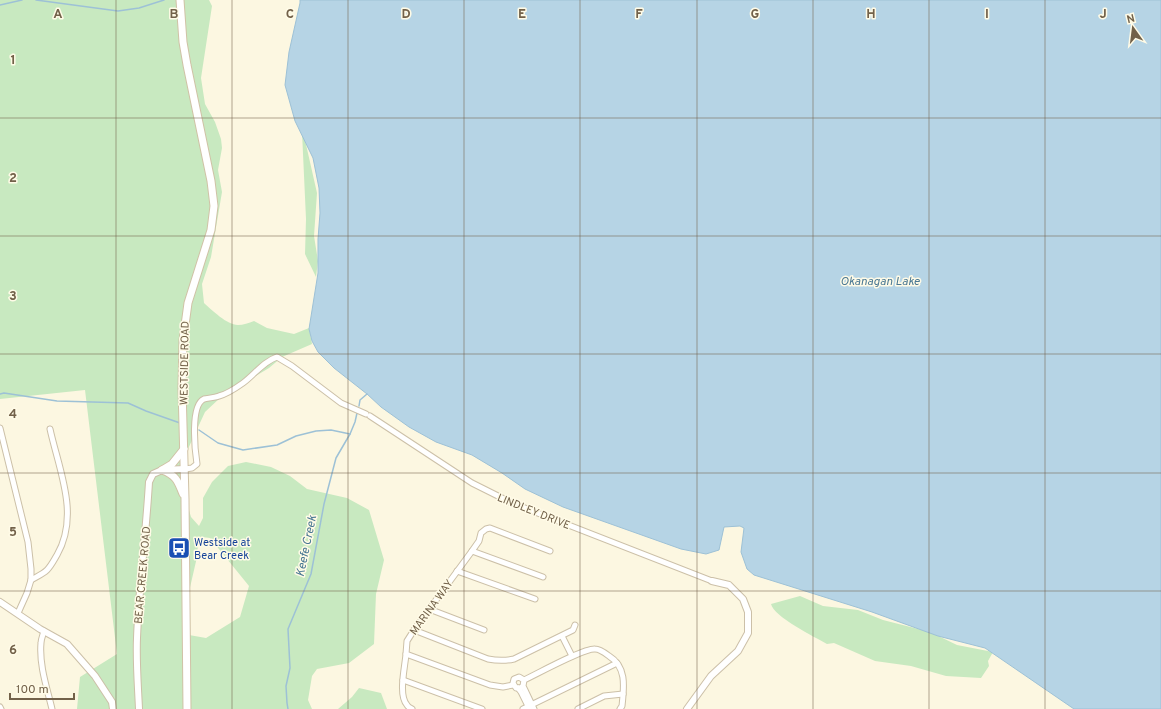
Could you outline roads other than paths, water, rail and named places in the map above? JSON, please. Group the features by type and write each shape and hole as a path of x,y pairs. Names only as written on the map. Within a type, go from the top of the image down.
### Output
{"main road":[{"name":"WESTSIDE ROAD","path":"180,0 183,42 211,181 214,206 211,230 188,303 184,322 183,340 182,365 185,469 187,709"},
{"path":"162,470 172,464 184,449"},
{"path":"162,470 170,473 179,482 185,499"}],"street":[{"name":"LINDLEY DRIVE","path":"185,469 192,468 197,464 194,442 196,411 199,403 203,400 227,393 244,383 273,358 277,357 292,366 341,403 368,415 472,483 512,503 712,581"},
{"path":"0,428 28,542 31,580 27,594 18,613"},
{"path":"31,580 46,571 55,560 65,538 67,527 68,514 66,499 50,429"},
{"path":"162,470 185,469"},
{"name":"BEAR CREEK ROAD","path":"140,709 137,678 137,640 149,482 153,474 162,470"},
{"name":"MARINA WAY","path":"412,709 407,705 403,698 403,680 407,640 479,541 481,534 486,529 490,528 550,551"},
{"path":"472,551 543,577"},
{"path":"457,571 535,599"},
{"path":"687,709 711,676 738,651 748,633 748,612 743,599 729,585 712,581"},
{"path":"0,602 44,631 67,644 95,676 112,702 113,709"},
{"path":"429,609 484,630"},
{"path":"414,630 488,659 499,661 514,659 573,630 575,625"},
{"path":"44,631 41,643 41,656 52,709"},
{"path":"562,636 572,656"},
{"path":"518,688 522,688 524,683 572,656 587,650 595,649 604,652 614,659 621,669 624,679 622,706 620,709"},
{"path":"406,654 490,685 503,687 513,685 521,692 529,708"},
{"path":"529,708 617,663"},
{"path":"513,685 514,679 517,677 522,677 529,708"},
{"path":"403,680 482,709"},
{"path":"578,709 604,696 623,694"}],"water":[{"name":"Okanagan Lake","path":"300,0 1161,0 1161,709 1074,709 985,648 938,636 872,612 754,575 747,569 741,552 744,528 740,526 724,527 719,550 706,554 681,549 563,507 525,489 472,455 436,442 409,427 381,407 334,368 318,352 312,341 309,329 318,273 320,213 319,188 313,158 295,121 285,85 289,52"}],"waterway":[{"path":"0,5 22,0"},
{"path":"36,0 118,11 139,8 164,0"},
{"path":"0,394 4,393 57,401 128,403 180,423"},
{"name":"Keefe Creek","path":"359,406 360,400 367,394"},
{"name":"Keefe Creek","path":"288,709 286,686 290,668 288,629 311,574 324,504 336,458 350,434 357,413"},
{"path":"199,430 218,443 243,450 277,445 296,436 316,431 331,430 350,434"}],"place":[{"name":"Westside at Bear Creek","path":"179,548"}]}
